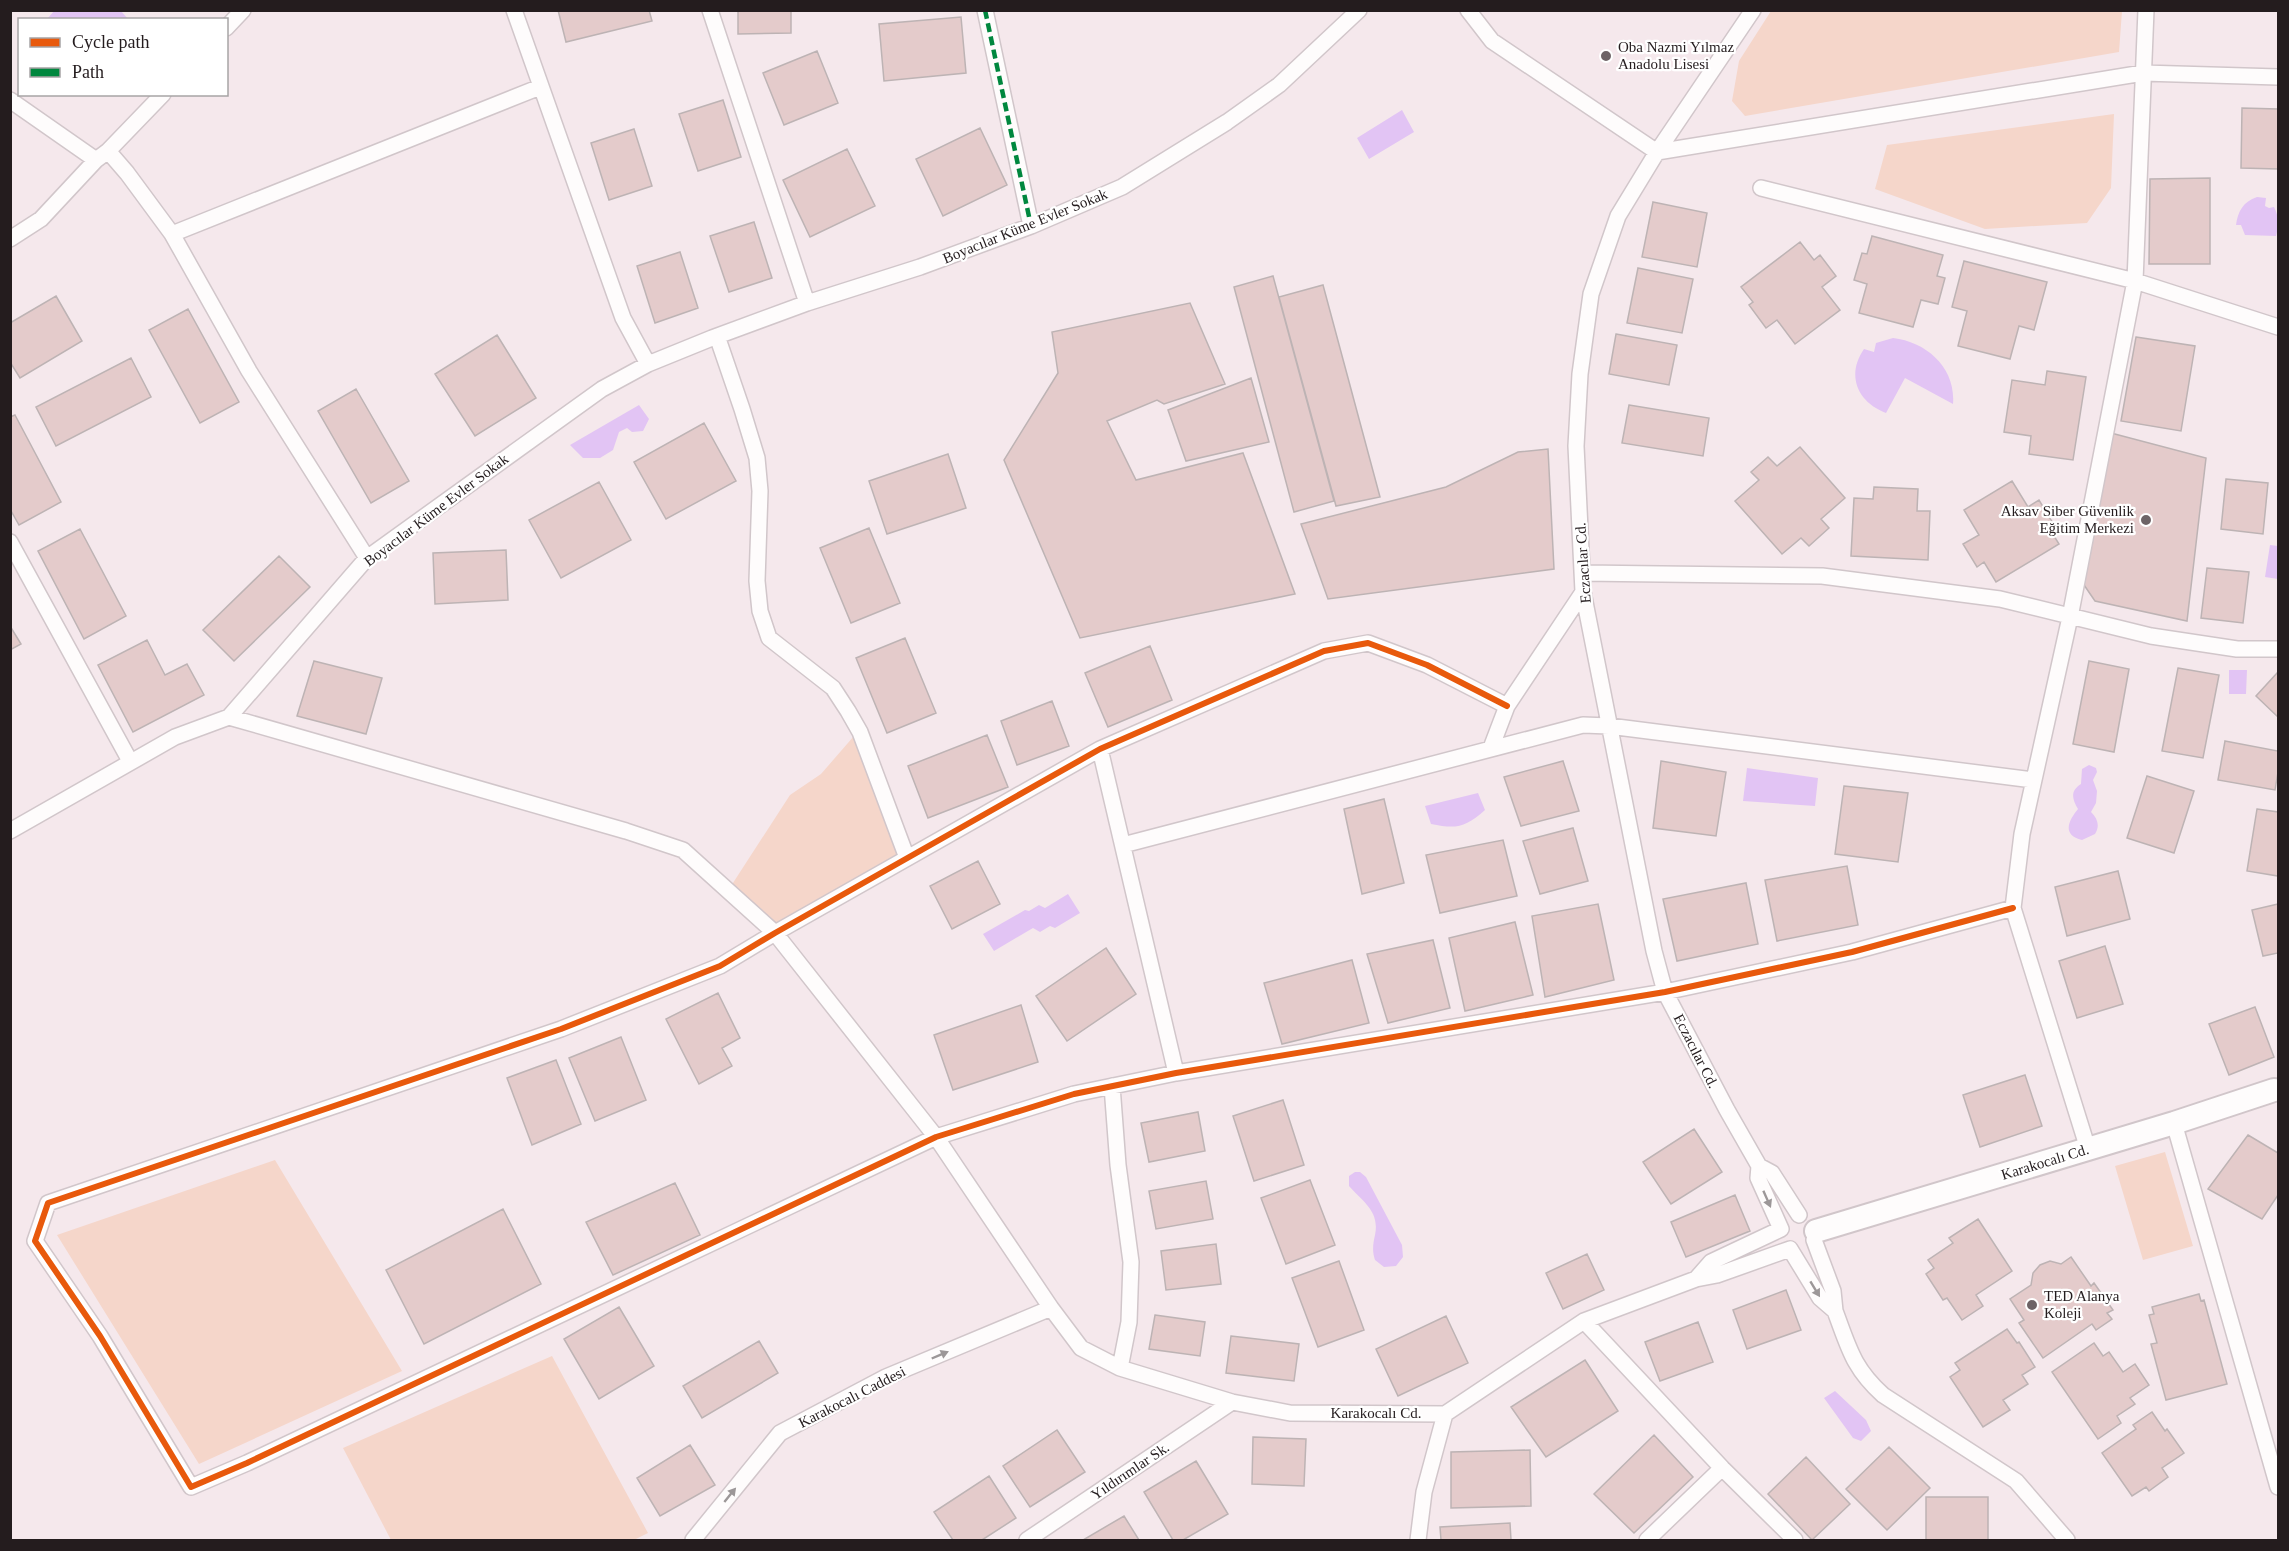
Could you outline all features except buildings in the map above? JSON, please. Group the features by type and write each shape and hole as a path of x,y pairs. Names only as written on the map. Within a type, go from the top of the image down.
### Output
{"street":[{"path":"228,26 243,10"},
{"path":"513,10 623,318 648,364"},
{"path":"710,10 807,303"},
{"path":"985,10 1031,226"},
{"name":"Boyacılar Küme Evler Sokak","path":"229,717 367,558 602,389 648,364 717,336 807,303 920,267 1031,226 1122,187 1227,122 1279,85 1359,10"},
{"path":"1468,10 1492,40 1657,152 2144,74 2278,77"},
{"name":"Eczacılar Cd.","path":"1753,10 1657,152 1618,216 1591,294 1580,374 1576,446 1583,592 1654,951 1665,992 1759,1166"},
{"path":"2088,1149 2013,908 2022,834 2070,617 2135,281 2146,10"},
{"path":"172,234 540,87"},
{"path":"10,239 41,219 161,96"},
{"path":"10,100 127,173 172,234 249,371 367,558"},
{"path":"1761,188 2135,281 2278,327"},
{"path":"717,336 756,458 760,491 757,581 760,611 769,638 833,688 860,732 907,858"},
{"path":"10,542 130,761"},
{"path":"1582,573 1822,576 2000,599 2151,636 2237,649 2278,649"},
{"path":"1491,748 1508,706 1583,592"},
{"path":"1508,706 1427,665 1368,643 1324,651 1100,749 720,966 561,1029 48,1203 35,1241 100,1336 191,1487 247,1463 936,1137 1074,1094 1176,1073 1665,992 1852,952 2013,908"},
{"path":"10,831 175,737 229,717"},
{"name":"Karakocalı Cd.","path":"229,717 626,831 683,850 775,933 936,1137 1051,1308 1081,1348 1120,1368 1232,1402 1290,1413 1446,1414"},
{"path":"1123,845 1583,725 1609,726 2033,780"},
{"path":"1100,749 1176,1073"},
{"path":"1112,1086 1118,1164 1131,1262 1130,1322 1120,1368"},
{"name":"Karakocalı Cd.","path":"1815,1236 2277,1090"},
{"path":"2174,1123 2278,1487"},
{"path":"1835,1311 1820,1298 1790,1249 1782,1241 1780,1229 1758,1178 1759,1166 1772,1173 1799,1215 1808,1219 1833,1291 1835,1311 1855,1364 1867,1380 1883,1395 2016,1481 2065,1540"},
{"path":"1696,1279 1711,1262 1780,1229 1789,1218 1799,1215"},
{"path":"1418,1540 1424,1492 1446,1414 1584,1321 1696,1279 1716,1275 1790,1249 1802,1250 1811,1245 1815,1236"},
{"name":"Karakocalı Caddesi","path":"693,1540 780,1433 886,1377 1051,1308"},
{"path":"1584,1321 1722,1468 1795,1540"},
{"name":"Yıldırımlar Sk.","path":"1027,1540 1232,1402"},
{"path":"1647,1540 1722,1468"}],"shaded area":[{"path":"55,10 121,11 127,18 48,18"},
{"path":"1771,11 2122,11 2119,52 1745,116 1732,101 1739,61"},
{"path":"1402,110 1414,132 1369,159 1357,138"},
{"path":"2114,114 2111,188 2087,223 1985,229 1875,189 1887,145"},
{"path":"2257,197 2266,198 2265,206 2274,207 2278,221 2276,236 2245,235 2241,225 2236,225 2242,208"},
{"path":"1893,338 1917,345 1937,359 1950,379 1953,404 1905,378 1886,413 1868,402 1857,387 1855,378 1859,359 1864,349 1874,352 1876,343"},
{"path":"639,405 649,419 643,431 632,432 627,428 619,432 613,450 600,458 583,458 570,445"},
{"path":"2270,545 2278,546 2278,579 2265,577"},
{"path":"2229,670 2247,670 2246,694 2229,694"},
{"path":"854,736 900,856 776,927 731,886 790,795 821,774"},
{"path":"2089,765 2096,768 2097,772 2093,780 2097,791 2096,803 2091,812 2098,825 2095,834 2082,840 2071,835 2069,827 2078,809 2073,799 2074,792 2081,784 2082,769"},
{"path":"1747,768 1818,778 1815,806 1743,801"},
{"path":"1478,793 1485,810 1466,824 1454,827 1431,824 1425,806"},
{"path":"1068,894 1080,913 1055,928 1050,926 1040,932 1033,928 994,951 983,934 1025,910 1029,911 1039,905 1045,908"},
{"path":"2165,1152 2193,1246 2143,1260 2115,1166"},
{"path":"275,1160 402,1371 199,1464 57,1235"},
{"path":"1360,1172 1366,1177 1402,1245 1403,1257 1396,1266 1384,1267 1375,1260 1373,1248 1375,1219 1373,1213 1349,1186 1349,1176"},
{"path":"552,1356 648,1533 634,1540 391,1540 343,1448"},
{"path":"1835,1391 1866,1420 1871,1431 1861,1441 1853,1438 1824,1398"}],"marked path":[{"path":"985,10 1031,226"}],"cycle path":[{"path":"1507,706 1427,665 1368,643 1324,651 1100,749 720,966 561,1029 48,1203 35,1241 100,1336 191,1487 247,1463 936,1137 1074,1094 1176,1073 1665,992 1852,952 2013,908"}],"place":[{"name":"Oba Nazmi Yılmaz Anadolu Lisesi","path":"1606,56"},
{"name":"Aksav Siber Güvenlik Eğitim Merkezi","path":"2146,520"},
{"name":"TED Alanya Koleji","path":"2032,1305"}]}
